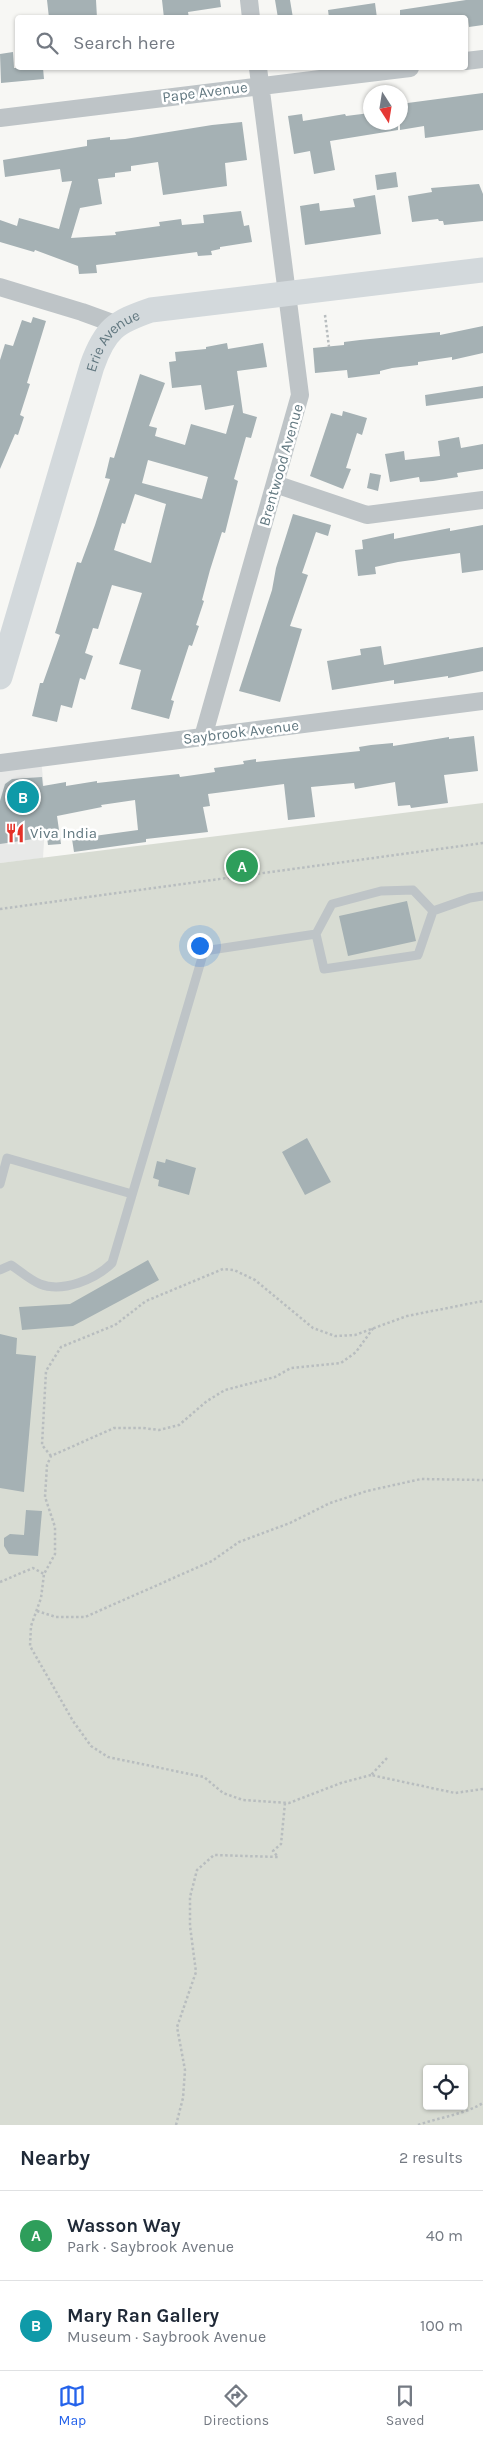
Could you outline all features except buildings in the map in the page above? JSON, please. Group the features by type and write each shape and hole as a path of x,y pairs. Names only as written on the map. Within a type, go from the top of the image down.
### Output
{"street":[{"path":"249,0 251,15"},
{"path":"468,61 483,59"},
{"name":"Brentwood Avenue","path":"203,737 300,395 258,70"},
{"name":"Pape Avenue","path":"0,118 393,70"},
{"name":"Erie Avenue","path":"0,677 92,366 104,336 115,324 151,310 483,270"},
{"path":"0,287 115,324"},
{"path":"275,484 367,515 483,500"},
{"name":"Saybrook Avenue","path":"0,764 483,702"}],"lane":[{"path":"413,890 433,911 418,955 324,969 316,934 332,904 381,891 413,890"},
{"path":"433,911 470,898 483,896"},
{"path":"0,1270 11,1265 41,1284 62,1288 102,1274 112,1263 204,951 316,934"},
{"path":"0,1184 8,1158 132,1194"}],"path":[{"path":"325,315 329,347"},
{"path":"0,910 483,843"},
{"path":"51,1456 42,1445 46,1371 61,1347 115,1325 146,1301 223,1269 234,1270 255,1280 313,1328 335,1336 355,1335 407,1316 483,1301"},
{"path":"374,1327 356,1352 341,1363 291,1368 275,1377 225,1390 207,1401 179,1425 159,1430 114,1428 51,1456 47,1466 46,1497 55,1527 55,1554 44,1574 41,1598 31,1626 30,1646 73,1721 91,1746 108,1757 204,1777 223,1793 243,1800 285,1803 340,1783 372,1775 455,1793 483,1789"},
{"path":"36,1611 56,1616 85,1616 212,1561 239,1542 290,1523 330,1503 368,1491 420,1479 483,1480"},
{"path":"0,1582 34,1568 44,1574"},
{"path":"372,1775 387,1758"},
{"path":"176,2125 183,2098 185,2070 177,2028 196,1972 190,1926 190,1897 197,1870 214,1855 278,1857 273,1852 281,1844 285,1803"},
{"path":"418,2125 438,2118 469,2112 483,2103"}],"shaded area":[{"path":"41,758 46,810 43,858 0,863 0,763"},
{"path":"483,803 483,2125 0,2125 0,863"}],"place":[{"name":"Mary Ran Gallery","path":"23,797"},
{"name":"Viva India","path":"15,833"},
{"name":"Wasson Way","path":"242,866"}]}
